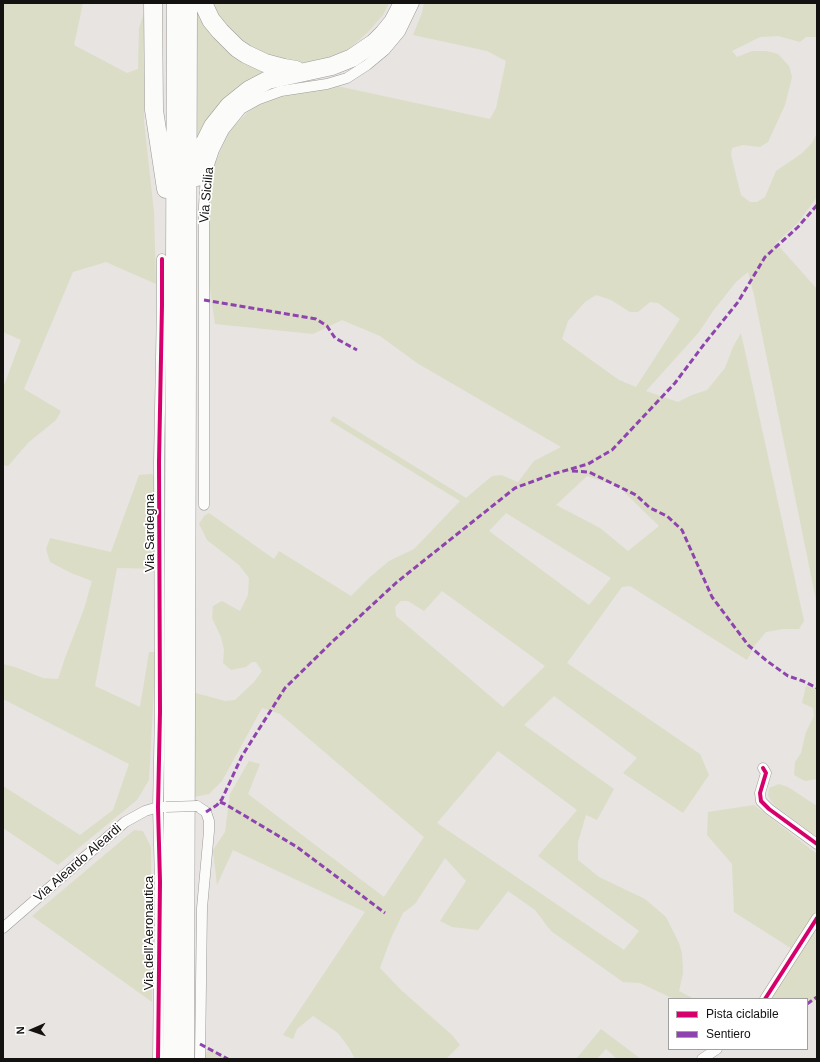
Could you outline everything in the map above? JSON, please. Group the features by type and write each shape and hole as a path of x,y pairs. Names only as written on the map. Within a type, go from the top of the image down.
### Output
{"highway":[{"path":"152,3 154,110 166,190 181,239"},
{"path":"163,3 163,85 166,190"},
{"path":"176,3 181,239 185,1059"},
{"path":"172,1059 181,239 188,3"},
{"path":"203,3 211,20 229,42 246,54 275,66 298,70 311,70"},
{"path":"181,239 201,150 213,126 229,106 249,90 268,80 332,66 352,58 364,51 384,33 393,22 403,3"}],"street":[{"name":"Via Sicilia","path":"204,505 204,206 206,174 214,150 224,130 241,109 260,99 281,91 327,84 347,78 367,65 385,50 400,32 414,3"},
{"name":"Via Sardegna","path":"162,258 160,462 160,712 162,807"},
{"path":"763,768 766,773 760,793 762,801 769,809 817,844"},
{"name":"Via Aleardo Aleardi","path":"3,928 125,822 145,811 162,807 197,806 206,812 209,821 202,908 200,1059"},
{"name":"Via dell'Aeronautica","path":"158,1059 162,807"},
{"path":"766,998 817,918"},
{"path":"702,1059 716,1050"}],"green space":[{"path":"3,3 83,3 74,45 127,73 138,69 139,28 145,10 146,33 144,121 154,212 156,284 106,262 73,272 24,389 61,411 56,420 29,442 8,466 3,465 3,388 21,340 3,332"},
{"path":"208,3 389,3 383,15 367,33 348,50 321,61 292,63 268,60 232,37"},
{"path":"424,3 817,3 817,37 806,37 800,42 778,36 760,37 732,51 737,57 752,51 766,51 778,54 789,66 792,77 785,105 768,142 760,147 743,145 732,148 731,155 741,195 750,202 757,202 765,197 776,171 801,154 812,143 817,133 817,197 797,224 776,243 817,289 817,605 754,295 748,272 736,282 713,311 699,332 646,391 678,402 707,390 725,368 733,347 741,333 804,621 799,629 783,629 766,632 755,645 747,660 630,586 622,587 567,663 700,754 709,775 683,813 623,773 637,758 554,696 524,725 614,789 597,820 586,815 578,842 578,860 599,877 645,899 666,917 679,943 682,953 683,973 679,991 692,998 672,998 640,983 623,982 551,931 535,910 508,891 478,930 452,927 440,921 466,881 445,858 415,904 403,913 391,938 380,968 401,990 452,1035 460,1045 446,1059 355,1059 338,1033 313,1016 297,1029 293,1039 283,1035 365,912 233,850 217,885 213,850 225,832 230,794 249,761 260,764 248,794 384,897 424,837 280,714 262,708 222,781 209,794 194,797 192,692 225,701 235,700 254,682 262,671 256,662 252,662 246,667 231,670 223,663 224,650 221,637 212,618 213,606 222,601 240,611 248,595 249,578 239,565 207,540 199,524 204,516 209,513 274,559 279,551 351,596 389,561 414,549 460,501 330,421 333,416 466,498 492,476 501,475 518,482 534,461 561,447 417,363 380,336 342,320 313,334 215,324 209,282 209,196 215,163 229,131 248,112 264,102 282,96 337,86 490,119 496,108 506,61 487,51 413,35 422,13","holes":["596,295 611,300 630,312 638,312 650,302 658,303 680,319 636,387 619,380 562,339 568,321 585,302","587,476 618,486 659,526 628,551 600,528 556,505","506,513 611,578 589,605 489,531","442,591 545,666 503,707 396,616 395,607 401,601 408,601 424,611","498,751 577,810 538,856 639,931 624,950 437,823"]},
{"path":"196,8 279,71 196,144"},
{"path":"151,474 161,480 160,569 117,568 95,686 140,707 149,652 156,652 149,780 137,800 58,865 3,828 3,786 80,835 113,810 129,764 3,699 3,664 43,678 58,679 84,609 92,581 71,573 50,562 46,549 50,538 111,552 139,475"},
{"path":"806,686 817,689 817,779 805,781 794,775 795,762 801,753 806,732 814,716 813,708 802,703"},
{"path":"779,784 788,787 817,806 817,837 774,805 768,796 769,788"},
{"path":"754,805 817,854 817,1000 808,1003 808,998 770,998 791,969 792,949 734,912 732,864 707,835 708,812"},
{"path":"134,830 143,831 151,847 152,1002 32,916"},
{"path":"601,1029 641,1059 617,1059 606,1049 597,1059 576,1059"},
{"path":"209,1047 226,1059 204,1059"}],"marked path":[{"path":"206,812 217,805 222,799 242,756 285,688 397,582 515,488 553,474 588,464 612,450 675,383 738,302 765,257 798,227 817,205"},
{"path":"204,300 316,319 327,326 335,338 357,350"},
{"path":"572,471 589,472 636,495 650,508 667,516 682,530 712,597 748,645 788,676 817,688"},
{"path":"220,802 297,847 385,913"},
{"path":"808,1003 817,997"},
{"path":"200,1044 228,1059"}],"cycle path":[{"path":"158,1059 160,882 158,807 160,712 159,462 162,259"},
{"path":"763,768 766,773 760,793 761,801 769,809 817,844"},
{"path":"766,998 817,918"}]}
